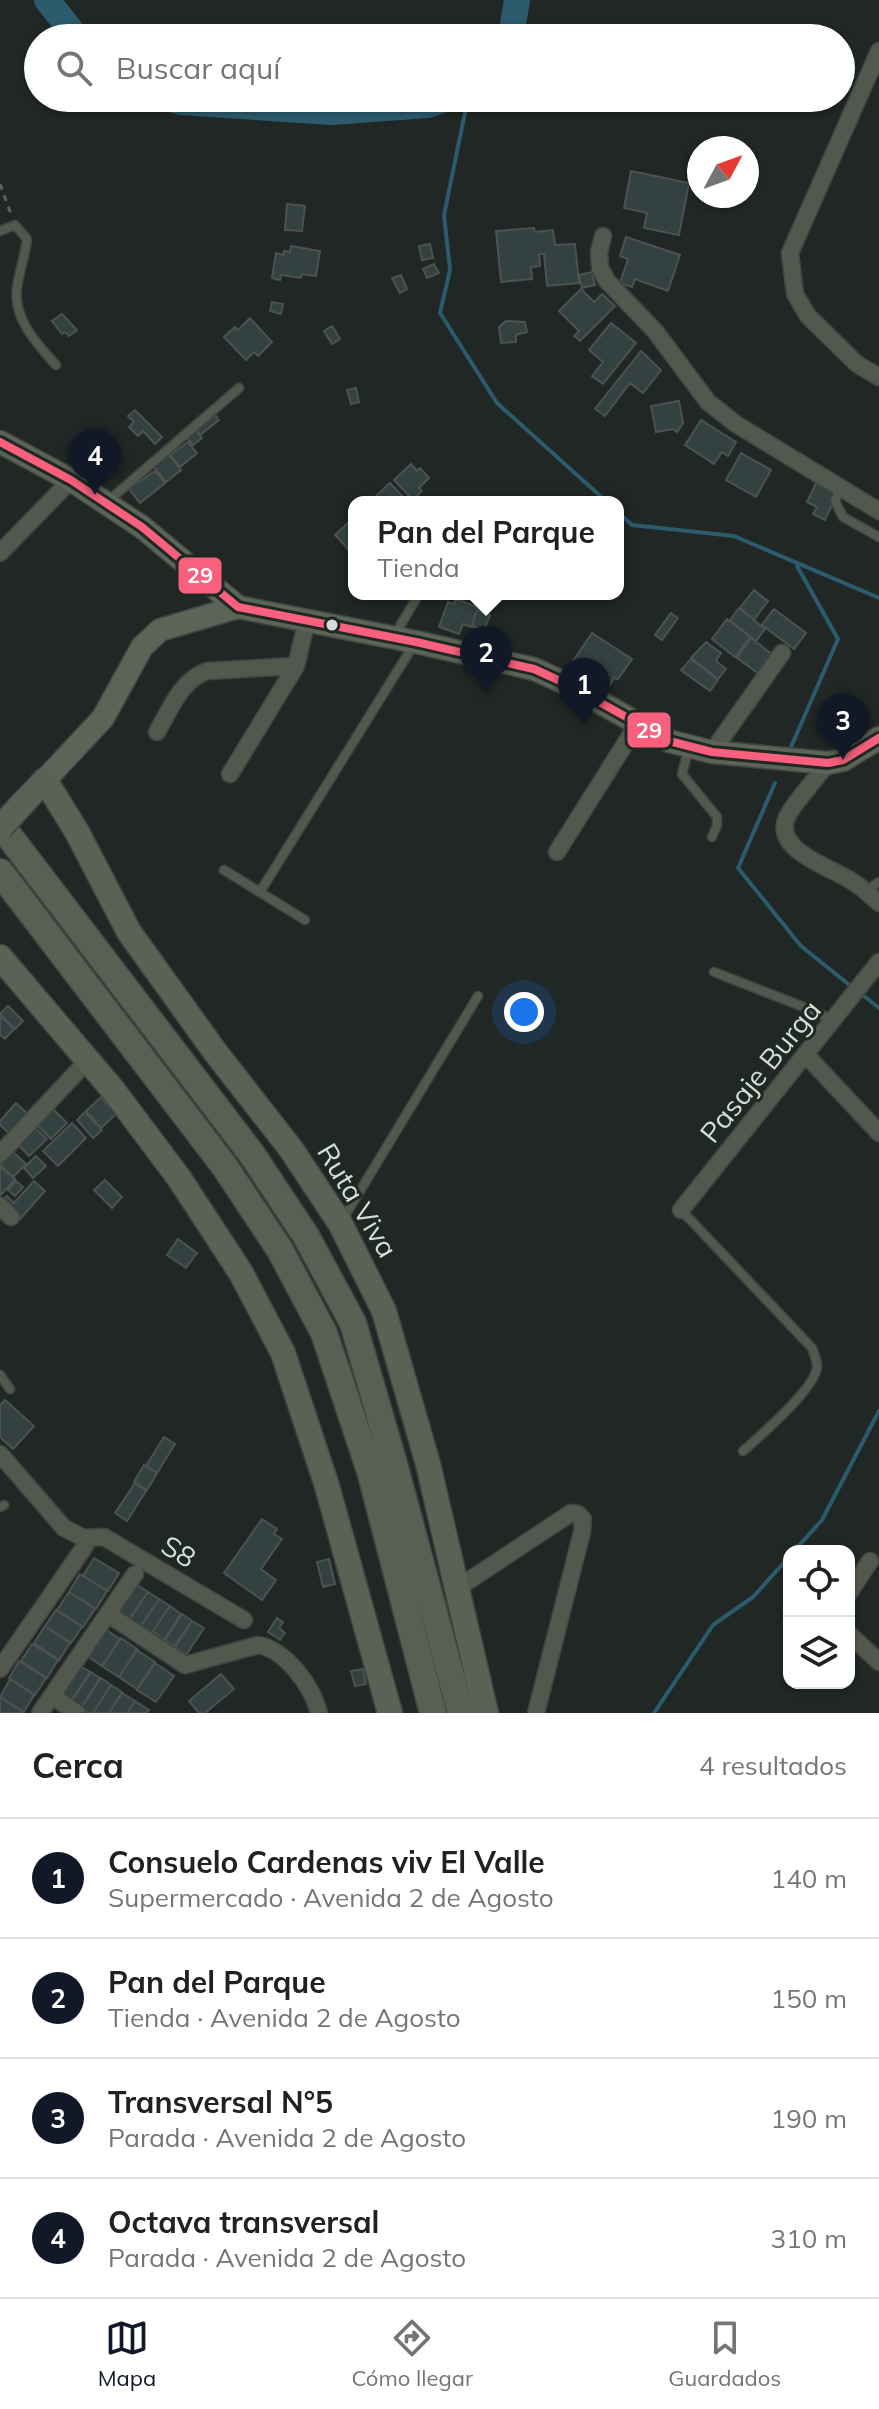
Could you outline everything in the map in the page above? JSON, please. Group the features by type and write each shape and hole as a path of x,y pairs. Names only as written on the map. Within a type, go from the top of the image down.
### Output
{"highway":[{"path":"0,826 251,1153 306,1236 353,1323 460,1708"},
{"path":"0,872 225,1167 280,1250 324,1333 371,1474 433,1713"}],"main road":[{"path":"0,442 71,480 142,527 238,607"},
{"path":"0,826 103,718 142,647 160,630 238,607 393,637 534,669 669,741 712,752 828,763 843,760 879,738"},
{"name":"Ruta Viva","path":"45,780 77,832 129,932 216,1053 291,1149 340,1223 384,1311 428,1464 486,1713"},
{"path":"0,957 88,1060 179,1178 241,1273 283,1353 327,1486 390,1713"}],"street":[{"path":"855,105 879,51"},
{"path":"852,112 790,253 795,294 808,316 857,364 879,377"},
{"path":"603,236 599,252 600,268 607,281 655,331 708,402 736,424 879,511"},
{"path":"0,553 71,480"},
{"path":"230,774 296,666 307,620"},
{"path":"712,752 782,653"},
{"path":"157,732 194,675 207,671 296,666"},
{"path":"557,852 637,725"},
{"path":"828,763 789,814 786,836 790,845 810,859 872,886 879,903"},
{"name":"Pasaje Burga","path":"681,1210 879,962"},
{"path":"807,1056 879,1133"},
{"path":"0,1154 88,1060"},
{"name":"S8","path":"0,1454 64,1528 84,1538 104,1537 244,1620"},
{"path":"456,1589 571,1513 583,1519 536,1713"},
{"path":"0,1669 85,1546 84,1538"},
{"path":"855,1584 870,1561"},
{"path":"40,1713 135,1574"},
{"path":"108,1614 185,1665 258,1645 267,1647 281,1655 316,1699 319,1713"},
{"path":"855,1640 879,1662"},
{"path":"52,1696 77,1713"}],"lane":[{"path":"0,231 15,225 27,239 17,303 34,340 56,365"},
{"path":"107,503 239,388"},
{"path":"841,487 835,501 843,517 879,537"},
{"path":"393,637 415,600"},
{"path":"260,892 416,642"},
{"path":"689,746 682,774 717,817 712,837"},
{"path":"224,870 305,920"},
{"path":"714,972 834,1021"},
{"path":"340,1223 478,996"},
{"path":"681,1210 812,1348 815,1356 816,1373 801,1395 743,1451"},
{"path":"0,1375 10,1389"}],"path":[{"path":"0,184 15,225"}],"building":[{"path":"631,171 687,183 679,235 644,228 647,213 624,208"},
{"path":"287,204 305,206 302,231 285,230"},
{"path":"534,228 535,232 553,230 555,245 575,244 579,283 547,286 544,254 539,254 540,266 531,267 532,279 501,282 496,231"},
{"path":"626,237 680,255 668,291 635,279 632,287 620,283 628,259 620,256"},
{"path":"430,244 433,258 422,260 419,246"},
{"path":"291,246 320,251 316,276 302,274 301,278 281,275 280,280 272,278 276,253 283,255 284,251 290,252"},
{"path":"434,264 439,273 427,278 423,269"},
{"path":"592,272 595,285 582,288 579,275"},
{"path":"401,275 407,289 400,293 392,278"},
{"path":"581,289 594,302 602,294 615,306 580,341 574,336 579,331 559,311"},
{"path":"272,302 283,304 281,314 270,311"},
{"path":"62,314 77,330 69,336 65,332 62,334 52,321"},
{"path":"250,318 272,342 258,356 254,352 246,360 224,337 235,327 238,330"},
{"path":"506,321 525,322 527,332 516,335 516,342 501,343 499,327"},
{"path":"611,323 636,343 603,384 592,376 603,362 589,350"},
{"path":"332,326 340,339 332,344 324,331"},
{"path":"641,351 661,370 643,393 630,383 605,416 595,409"},
{"path":"356,388 359,402 351,404 347,390"},
{"path":"679,401 683,423 677,432 673,429 656,432 651,406"},
{"path":"135,410 162,437 155,444 143,431 138,436 129,427 134,422 128,416"},
{"path":"213,412 219,420 200,435 194,427"},
{"path":"701,420 736,442 728,456 722,452 714,464 685,445"},
{"path":"194,428 202,438 193,445 185,435"},
{"path":"188,442 197,453 180,467 170,455"},
{"path":"741,453 771,470 756,497 726,480"},
{"path":"169,455 181,470 166,482 154,467"},
{"path":"411,464 429,478 419,488 422,491 417,496 409,496 394,480"},
{"path":"155,471 165,483 140,503 129,489"},
{"path":"390,483 402,496 376,496"},
{"path":"816,483 837,494 825,520 813,514 817,507 807,502"},
{"path":"348,523 348,549 335,535"},
{"path":"754,590 768,601 754,620 740,608"},
{"path":"459,600 478,607 471,627 463,624 459,634 439,627 448,602 454,604"},
{"path":"739,608 765,629 756,641 730,620"},
{"path":"774,609 806,633 794,649 762,625"},
{"path":"477,610 490,615 484,630 472,626"},
{"path":"671,613 678,618 662,640 655,635"},
{"path":"727,619 750,637 735,657 712,639"},
{"path":"592,633 632,659 608,688 571,664"},
{"path":"751,638 773,655 759,674 737,658"},
{"path":"706,642 721,653 716,661 726,669 718,679 691,658"},
{"path":"691,659 718,680 710,691 681,670"},
{"path":"8,1006 23,1021 15,1029 0,1014"},
{"path":"0,1016 14,1029 5,1039 0,1035"},
{"path":"101,1097 116,1114 101,1128 86,1111"},
{"path":"16,1103 29,1115 11,1135 0,1125 0,1121"},
{"path":"52,1108 67,1123 51,1139 36,1124"},
{"path":"85,1112 102,1130 93,1138 77,1120"},
{"path":"72,1123 86,1138 58,1166 43,1151"},
{"path":"34,1127 47,1139 29,1156 17,1144"},
{"path":"12,1151 26,1164 13,1177 0,1165"},
{"path":"36,1156 46,1166 33,1178 24,1168"},
{"path":"0,1167 15,1179 0,1196"},
{"path":"105,1180 122,1197 112,1208 94,1190"},
{"path":"16,1181 23,1187 15,1196 8,1190"},
{"path":"34,1181 45,1191 20,1219 1,1202 7,1196 14,1203"},
{"path":"178,1239 197,1253 186,1268 167,1255"},
{"path":"5,1400 34,1426 13,1449 0,1437 0,1405"},
{"path":"164,1437 175,1444 157,1473 146,1466"},
{"path":"144,1465 157,1473 147,1490 134,1482"},
{"path":"135,1483 146,1491 127,1521 115,1513"},
{"path":"262,1519 277,1529 274,1534 282,1539 261,1569 276,1580 262,1600 224,1573"},
{"path":"94,1558 119,1573 108,1591 83,1576"},
{"path":"329,1559 335,1584 323,1587 317,1562"},
{"path":"80,1574 107,1591 96,1609 69,1592"},
{"path":"136,1584 148,1592 129,1619 117,1611"},
{"path":"69,1592 95,1609 83,1627 57,1610"},
{"path":"148,1592 159,1599 140,1627 129,1620"},
{"path":"159,1599 170,1606 151,1634 140,1627"},
{"path":"170,1606 181,1614 164,1640 153,1631"},
{"path":"56,1610 82,1627 71,1643 45,1626"},
{"path":"182,1614 192,1621 174,1646 165,1640"},
{"path":"277,1618 283,1622 279,1628 285,1633 280,1640 268,1632"},
{"path":"192,1621 204,1628 186,1655 175,1647"},
{"path":"45,1626 70,1643 59,1660 34,1643"},
{"path":"103,1628 120,1639 102,1666 86,1655"},
{"path":"121,1638 137,1649 119,1677 102,1666"},
{"path":"32,1644 58,1660 47,1678 21,1661"},
{"path":"137,1650 155,1662 137,1689 119,1677"},
{"path":"19,1661 46,1678 35,1695 9,1678"},
{"path":"155,1663 174,1676 156,1702 137,1690"},
{"path":"77,1664 90,1672 71,1701 58,1693"},
{"path":"363,1669 366,1684 355,1686 351,1671"},
{"path":"91,1672 100,1678 81,1708 71,1702"},
{"path":"221,1674 234,1689 205,1713 199,1713 189,1701"},
{"path":"101,1678 111,1685 93,1713 89,1713 81,1708"},
{"path":"10,1679 34,1695 24,1712 0,1697"},
{"path":"111,1685 122,1692 109,1713 93,1713"},
{"path":"122,1693 135,1701 127,1713 109,1713"},
{"path":"0,1697 23,1712 23,1713 0,1713"},
{"path":"135,1701 149,1710 147,1713 127,1713"}],"waterway":[{"path":"47,0 66,24"},
{"path":"513,24 517,0"},
{"path":"465,112 444,215 450,270 440,313 497,403 600,496"},
{"path":"624,518 632,525 734,536 879,598"},
{"path":"791,747 838,639 797,566"},
{"path":"775,783 738,868 801,946 852,987"},
{"path":"859,992 879,1008"},
{"path":"799,1545 822,1520 879,1411"},
{"path":"654,1713 713,1625 753,1597 783,1564"}],"transit line":[{"name":"29","path":"0,442 71,480 142,527 238,607 534,669 669,741 712,752 828,763 843,760 879,738"}],"place":[{"name":"Octava transversal","path":"95,495"},
{"name":"Pan del Parque","path":"486,692"},
{"name":"Consuelo Cardenas viv El Valle","path":"584,724"},
{"name":"Transversal N°5","path":"843,760"}]}
